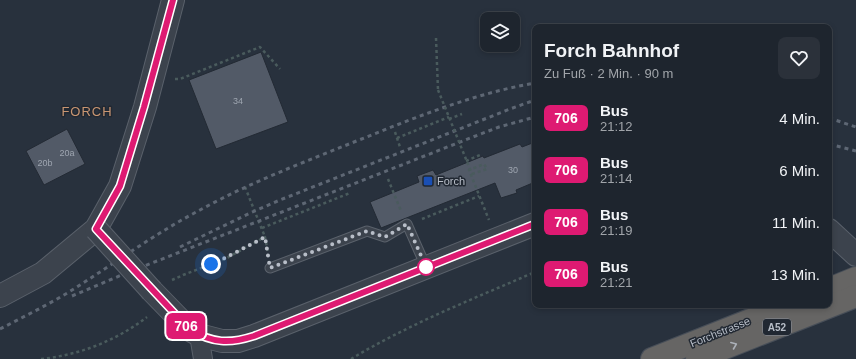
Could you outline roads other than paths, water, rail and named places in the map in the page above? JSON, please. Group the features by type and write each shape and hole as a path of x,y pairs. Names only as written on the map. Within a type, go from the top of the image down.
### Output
{"highway":[{"name":"Forchstrasse","path":"832,288 855,284"},
{"name":"Forchstrasse","path":"832,295 855,284"},
{"name":"Forchstrasse","path":"652,359 780,308"},
{"name":"Forchstrasse","path":"697,359 804,308"}],"street":[{"path":"0,296 43,273 96,229 120,186 173,0"},
{"path":"96,229 190,330 199,335 222,341 238,341 254,336 532,225"},
{"path":"832,233 856,255"},
{"path":"199,335 203,359"}],"lane":[{"path":"270,268 367,231 385,237 407,224 426,267"}],"railway":[{"path":"0,329 70,291 184,219 237,191 295,166 421,116 489,93 532,84"},
{"path":"180,247 280,200 532,101"},
{"path":"72,296 124,274 478,135 499,127 532,118"},
{"path":"832,119 856,127"},
{"path":"832,145 856,151"}],"place":[{"name":"Forch","path":"428,181"}],"district":[{"name":"FORCH","path":"87,111"}]}
